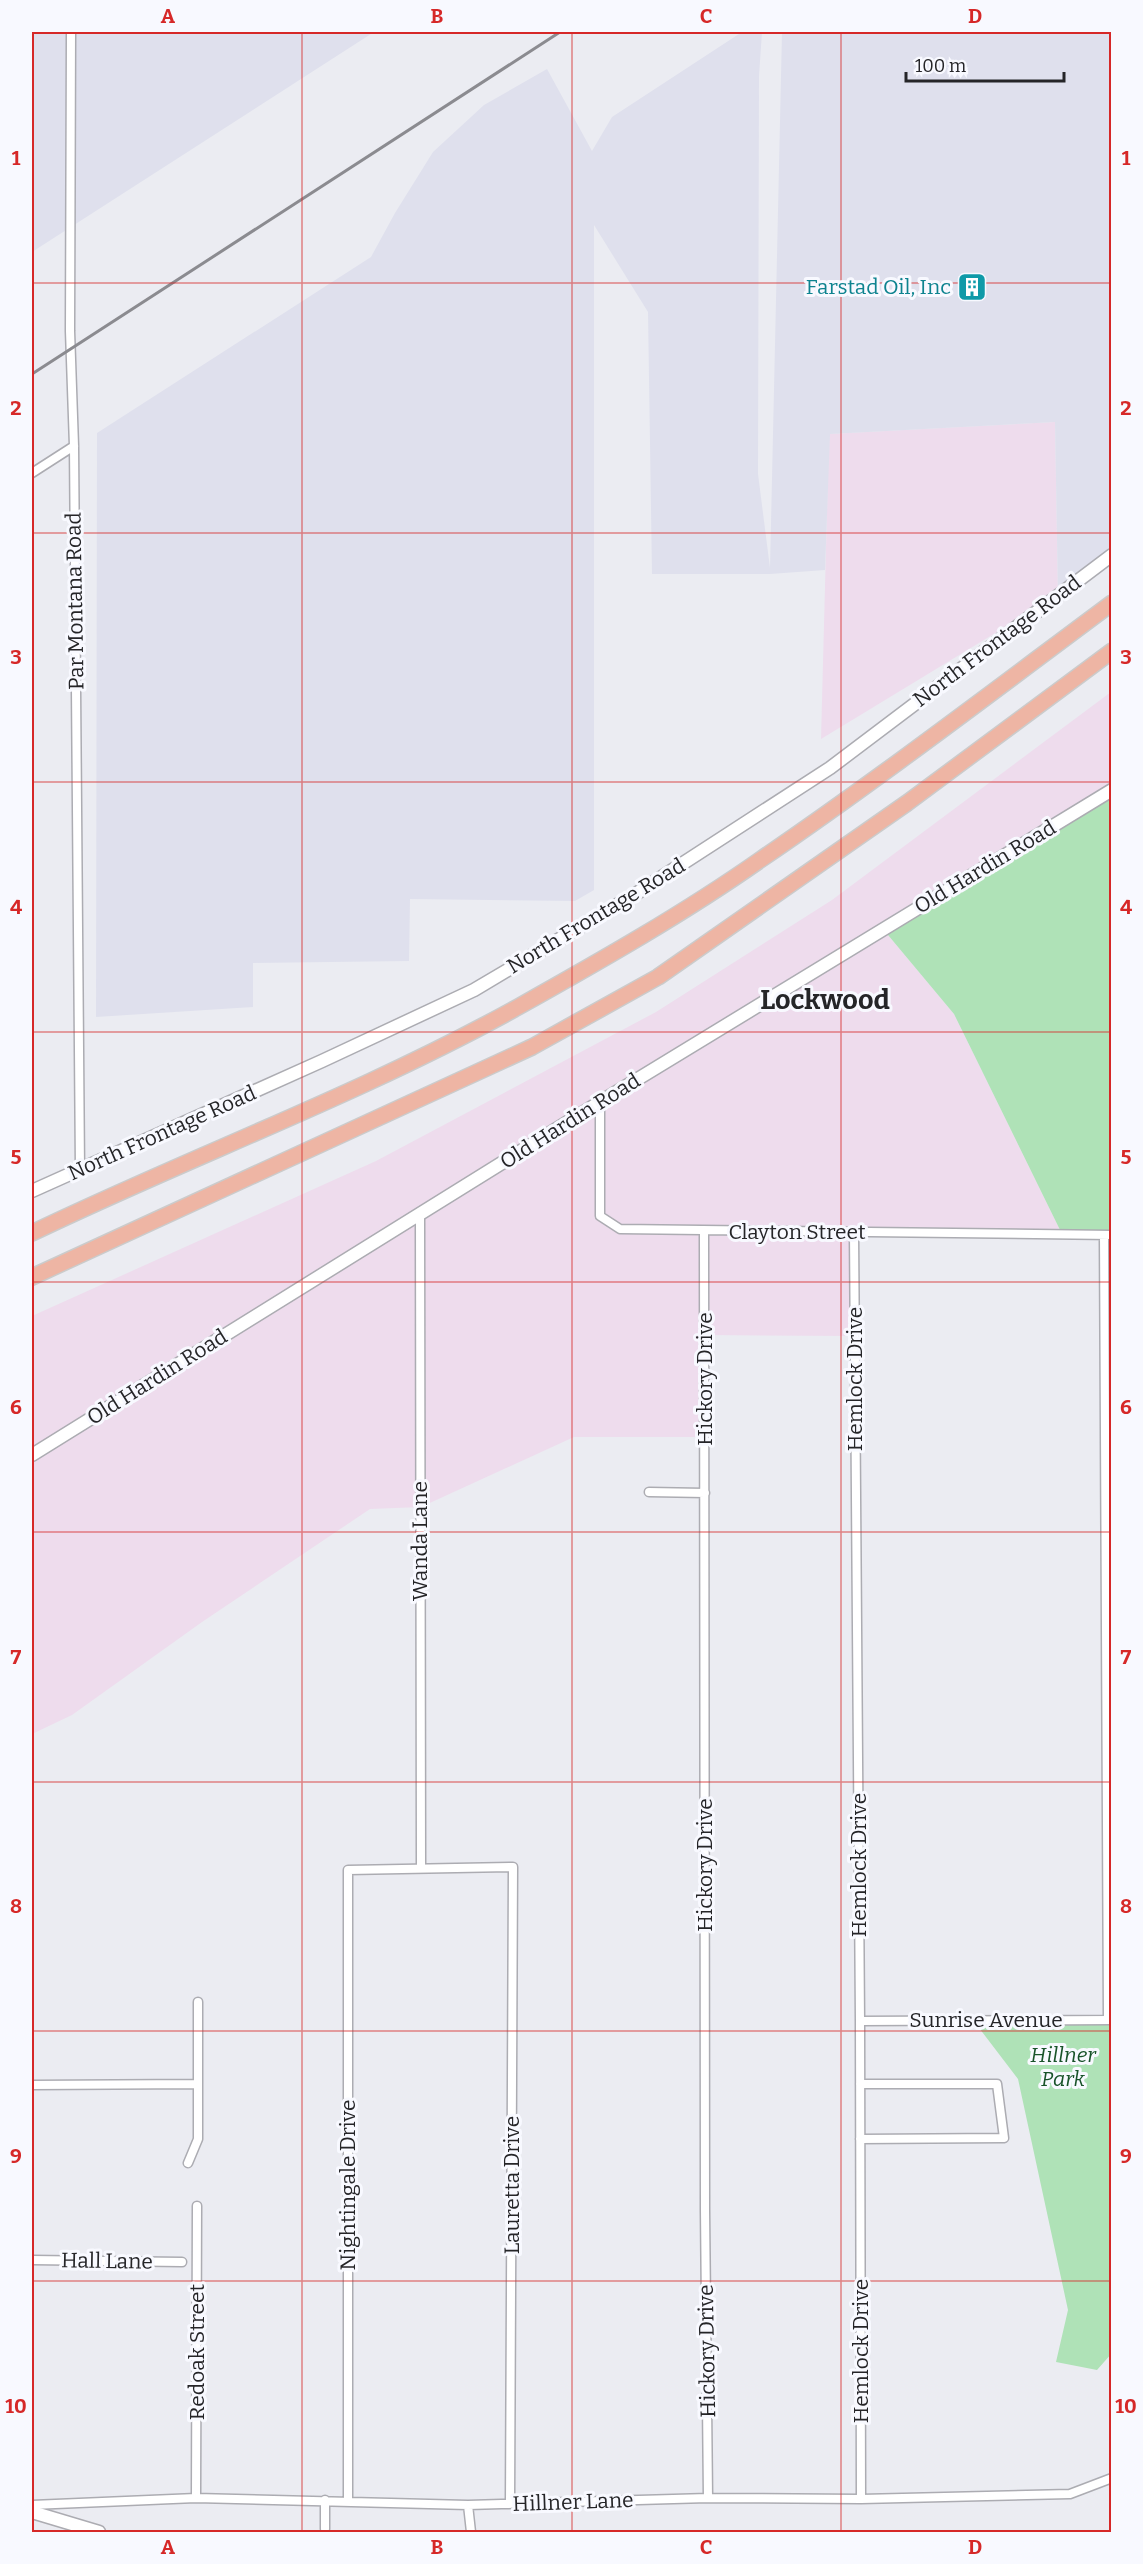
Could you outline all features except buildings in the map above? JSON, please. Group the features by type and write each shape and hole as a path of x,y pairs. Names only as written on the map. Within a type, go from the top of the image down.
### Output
{"highway":[{"path":"32,1233 385,1075 516,1009 625,945 758,862 890,768 1112,603"},
{"path":"32,1277 532,1047 658,977 898,809 1112,651"}],"street":[{"name":"Par Montana Road","path":"71,32 70,331 74,446 80,1170"},
{"path":"32,473 74,446"},
{"name":"North Frontage Road","path":"32,1191 474,990 624,901 830,768 1112,555"},
{"name":"Old Hardin Road","path":"32,1455 600,1102 1112,790"},
{"name":"Clayton Street","path":"600,1102 600,1216 620,1229 1108,1235"},
{"name":"Wanda Lane","path":"420,1214 421,1868"},
{"name":"Hickory Drive","path":"704,1231 705,2210 708,2498"},
{"name":"Hemlock Drive","path":"854,1232 861,2499"},
{"path":"1108,1235 1110,2020"},
{"path":"649,1492 705,1493"},
{"name":"Lauretta Drive","path":"421,1868 513,1867 510,2504"},
{"name":"Nightingale Drive","path":"348,2500 348,1870 421,1868"},
{"path":"188,2163 198,2139 198,2002"},
{"name":"Sunrise Avenue","path":"860,2021 1110,2020"},
{"path":"32,2085 198,2084"},
{"path":"860,2084 997,2084 1004,2138 860,2139"},
{"name":"Redoak Street","path":"196,2498 197,2206"},
{"name":"Hall Lane","path":"32,2260 182,2262"},
{"name":"Hillner Lane","path":"32,2505 196,2498 348,2500 468,2505 708,2498 861,2499 1070,2494 1112,2478"},
{"path":"325,2500 326,2529"},
{"path":"468,2505 471,2532"},
{"path":"32,2512 99,2532"}],"shaded area":[{"path":"32,32 374,32 32,252"},
{"path":"742,32 762,32 759,76 758,474 770,568 782,32 1111,32 1111,556 1058,595 1055,422 830,434 825,570 770,574 652,574 648,312 594,225 594,890 575,901 410,899 409,961 253,963 253,1007 96,1017 97,433 371,257 433,152 484,105 547,69 592,151 612,117"},
{"path":"1055,422 1058,595 821,739 829,434"},
{"path":"1111,692 1111,790 883,929 954,1014 1062,1234 854,1232 855,1336 705,1335 705,1437 574,1437 421,1507 370,1509 202,1622 72,1715 32,1734 32,1316 376,1161 656,1012 832,900"}],"green space":[{"path":"1111,790 1111,1235 1062,1234 954,1014 883,929"},
{"name":"Hillner Park","path":"973,2020 1111,2020 1112,2353 1097,2370 1056,2362 1068,2310 1018,2079"}],"railway":[{"path":"32,374 560,32"}],"place":[{"name":"Farstad Oil, Inc","path":"972,287"}],"district":[{"name":"Lockwood","path":"825,1000"}]}
